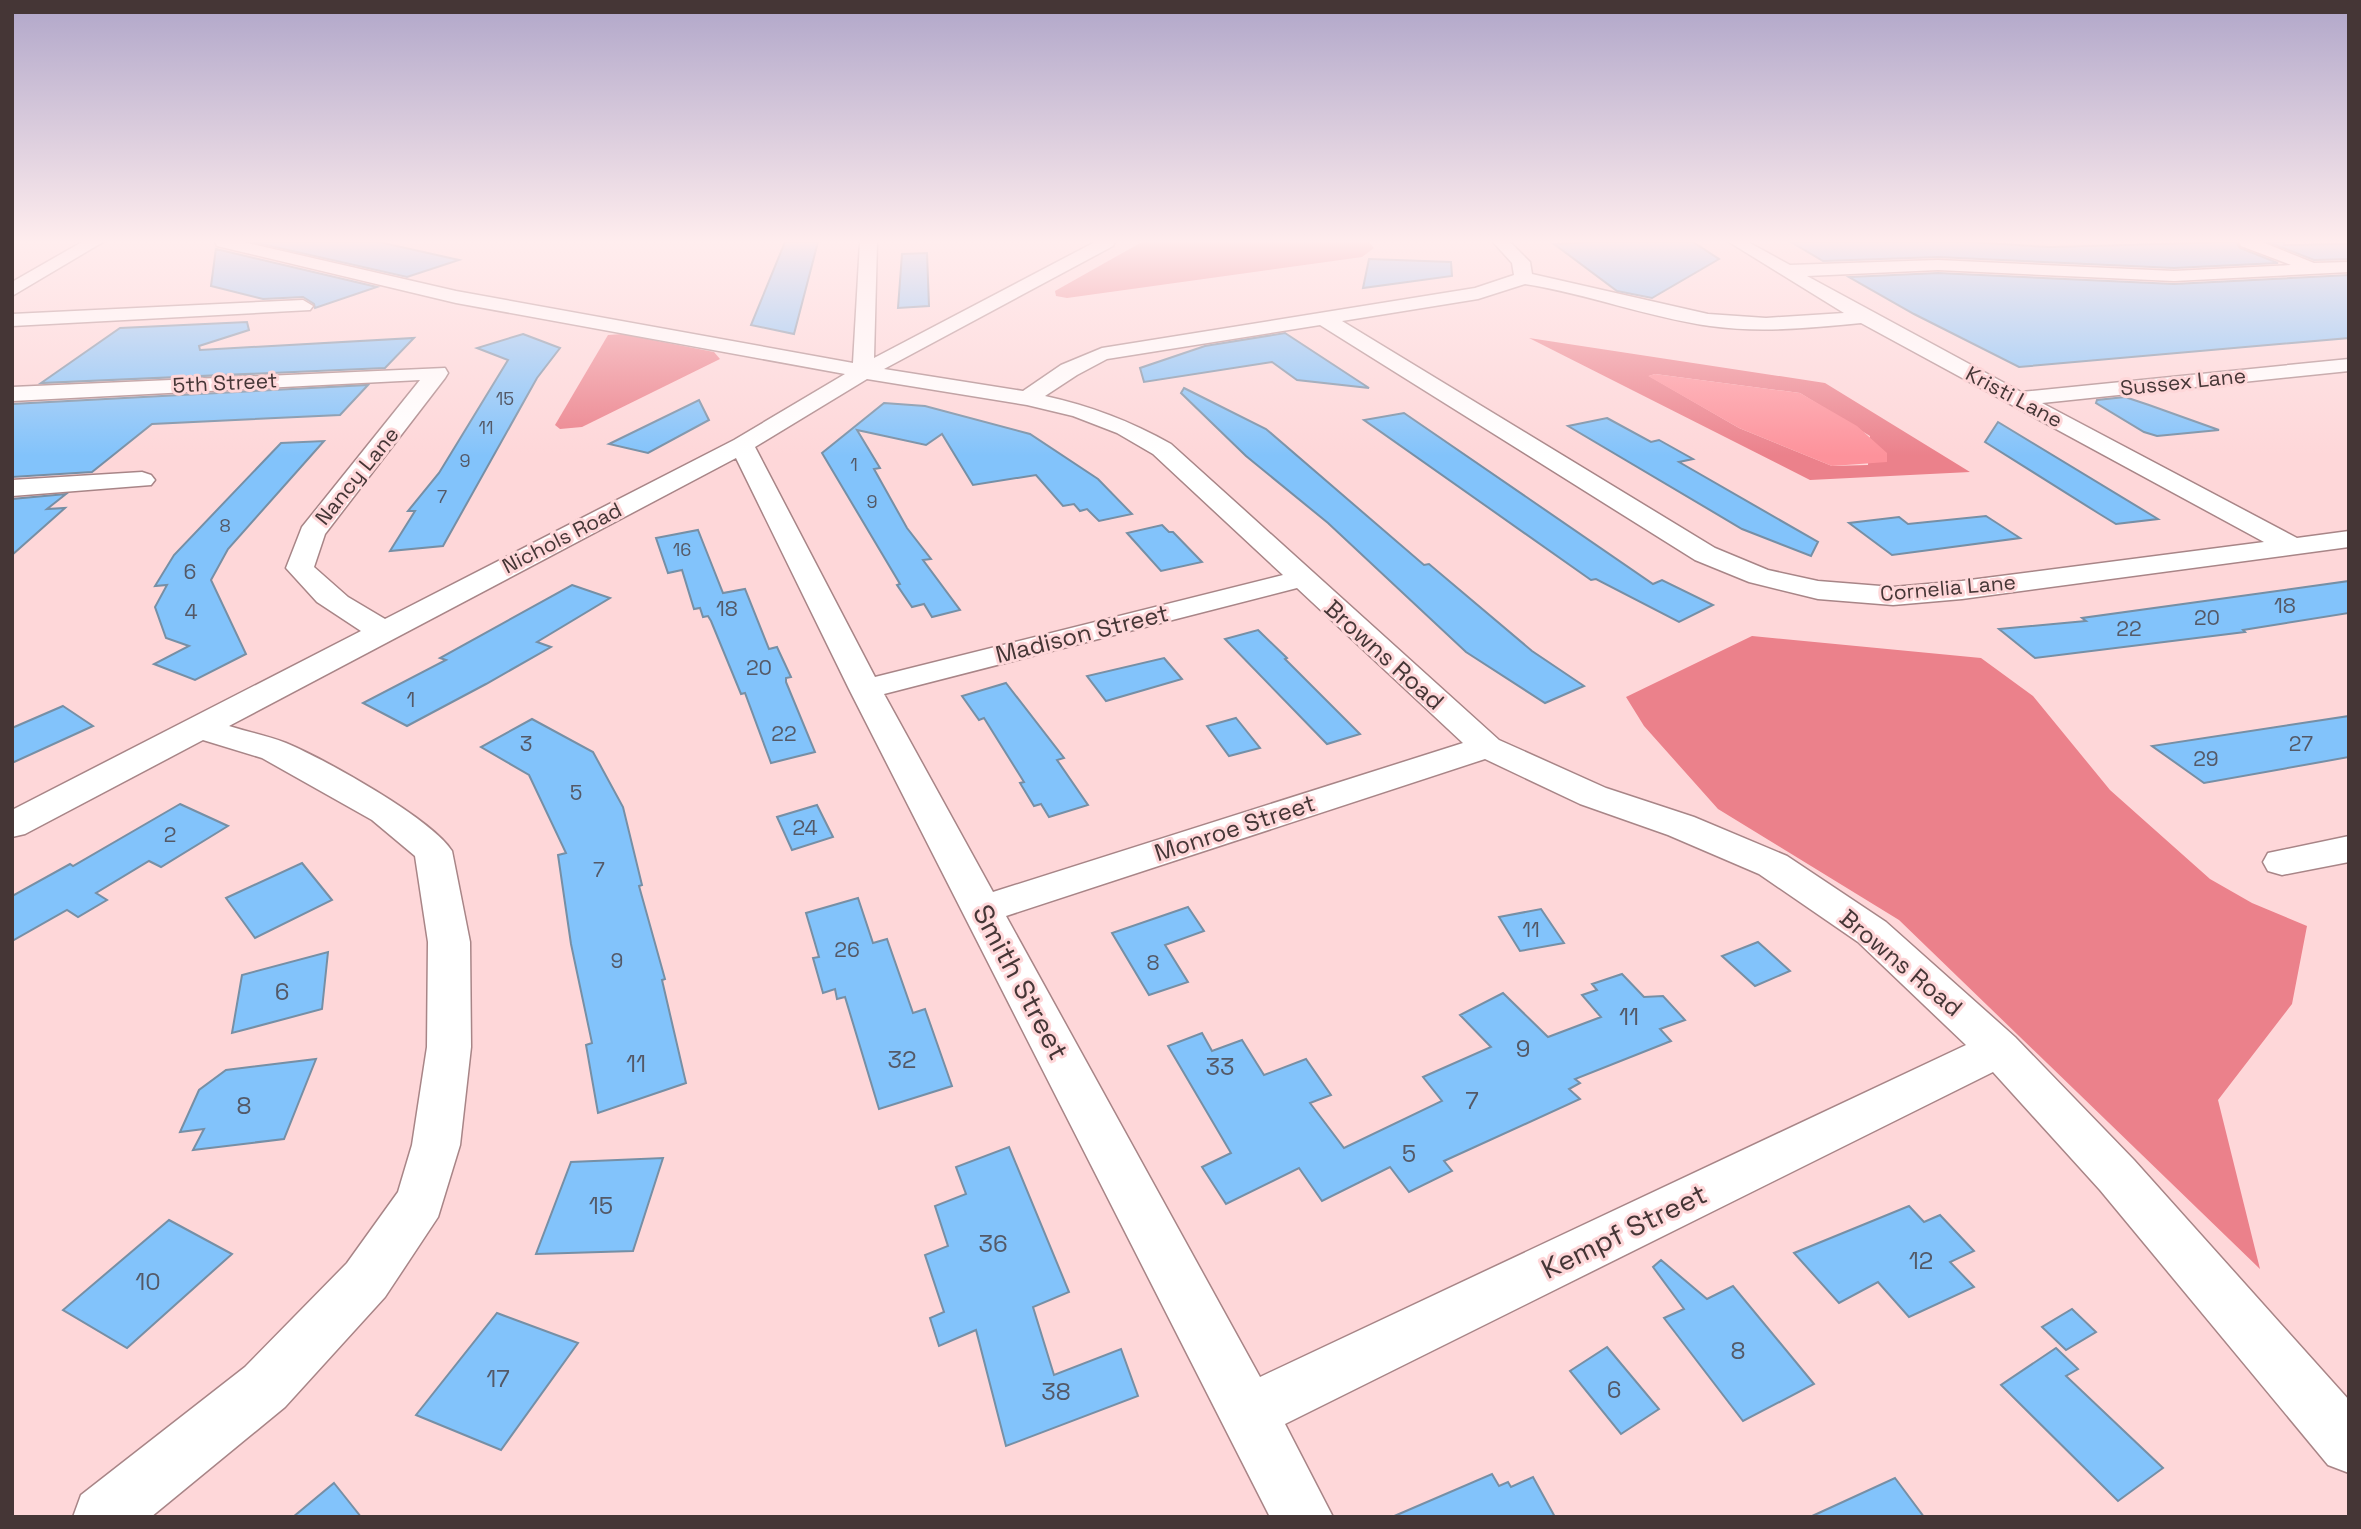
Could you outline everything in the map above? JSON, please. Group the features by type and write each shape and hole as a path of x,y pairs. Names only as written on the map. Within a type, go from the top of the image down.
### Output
{"street":[{"path":"12,320 150,313"},
{"name":"Browns Road","path":"545,313 863,372 1027,398 1125,428 1162,449 1300,579 1487,747 1593,796 1681,826 1773,864 1872,932 1999,1049 2118,1175 2349,1444"},
{"path":"863,313 863,372"},
{"name":"Nichols Road","path":"12,825 743,445 863,372 972,313"},
{"path":"1027,398 1069,370 1101,354 1347,313"},
{"path":"1682,313 1709,320 1771,324 1864,317"},
{"name":"Kristi Lane","path":"1858,313 2294,547"},
{"name":"Cornelia Lane","path":"1323,317 1705,554 1759,576 1806,587 1907,595 2349,539"},
{"path":"862,336 902,340 931,335"},
{"name":"Sussex Lane","path":"2018,399 2349,365"},
{"name":"5th Street","path":"12,394 437,373"},
{"name":"Nancy Lane","path":"383,630 345,610 315,589 300,568 312,533 437,373"},
{"name":"Smith Street","path":"743,445 865,689 1303,1517"},
{"path":"12,488 142,480"},
{"name":"Madison Street","path":"865,689 1300,579"},
{"path":"103,1517 265,1387 366,1280 421,1201 436,1145 449,1047 449,942 433,851 385,812 274,751 201,728"},
{"name":"Monroe Street","path":"983,909 1487,747"},
{"path":"2282,862 2349,849"},
{"name":"Kempf Street","path":"1249,1412 1999,1049"}],"shaded area":[{"path":"622,334 714,352 720,359 582,427 560,429 555,425 608,335"},
{"path":"1529,338 1825,383 1970,472 1810,480","holes":["1655,374 1800,393 1870,436 1868,465 1832,466 1739,428 1649,376"]},
{"path":"1655,374 1800,393 1857,426 1887,453 1887,462 1832,466 1739,428 1648,376"},
{"path":"1752,636 1981,658 2033,696 2110,790 2210,879 2252,903 2307,926 2292,1004 2218,1100 2260,1269 1899,920 1718,809 1644,726 1626,697"}],"building":[{"path":"756,313 799,313 794,334 751,325"},
{"path":"2349,313 2349,338 2019,367 1914,314"},
{"path":"247,322 249,330 199,346 200,350 414,338 385,368 41,383 120,328"},
{"path":"1285,333 1369,388 1297,380 1272,362 1144,382 1140,368 1205,346"},
{"path":"523,334 560,348 537,378 443,546 390,551 415,511 408,511 439,473 508,360 477,348"},
{"path":"368,385 340,415 152,424 92,472 12,477 12,404"},
{"path":"1184,388 1266,429 1424,565 1429,564 1532,651 1584,686 1545,703 1466,652 1328,523 1246,456 1181,393"},
{"path":"2125,397 2219,430 2157,436 2144,432 2096,403 2097,400"},
{"path":"699,400 709,420 648,453 609,444"},
{"path":"884,403 925,406 1030,434 1098,479 1132,514 1099,521 1087,509 1080,511 1074,504 1063,506 1036,475 973,485 942,434 926,445 857,430 880,468 874,469 907,528 931,559 923,560 960,610 932,617 924,604 912,607 897,585 900,584 822,453"},
{"path":"1404,413 1653,584 1662,580 1713,605 1679,622 1596,579 1591,580 1364,420"},
{"path":"1607,418 1651,442 1659,440 1693,459 1679,462 1818,542 1811,556 1742,529 1568,426"},
{"path":"1998,422 2158,519 2116,524 1985,442"},
{"path":"324,441 228,549 211,580 246,654 195,680 154,664 189,646 166,638 155,607 167,585 155,586 174,555 281,443"},
{"path":"66,494 47,509 65,508 12,555 12,499"},
{"path":"1986,516 2020,538 1892,555 1849,523 1899,517 1908,524"},
{"path":"1162,525 1169,532 1173,532 1202,562 1161,571 1127,533"},
{"path":"698,530 723,593 745,589 769,649 777,647 791,677 786,678 786,682 815,752 771,763 745,693 741,694 711,621 708,616 703,617 700,608 694,609 682,570 668,573 656,538"},
{"path":"2349,581 2349,613 2243,630 2245,632 2035,658 1999,629 2086,621 2082,618"},
{"path":"572,585 610,598 537,642 551,647 486,684 407,726 363,703 446,660 440,658"},
{"path":"1258,630 1360,734 1327,744 1225,639"},
{"path":"1164,658 1182,679 1106,701 1087,676"},
{"path":"1006,683 1064,758 1057,760 1088,805 1049,817 1041,804 1034,806 1020,783 1024,782 984,718 979,720 962,696"},
{"path":"63,706 93,726 12,763 12,728"},
{"path":"2349,716 2349,757 2204,783 2152,746"},
{"path":"1236,718 1260,748 1229,756 1207,726"},
{"path":"532,719 593,752 623,807 642,885 639,886 665,979 662,980 686,1083 598,1113 586,1045 592,1043 571,944 558,855 566,853 529,775 481,747"},
{"path":"180,804 228,826 161,867 149,861 96,893 107,900 78,917 67,910 12,941 12,896 70,864 73,866"},
{"path":"817,805 833,837 792,850 777,817"},
{"path":"302,863 332,900 255,938 226,898"},
{"path":"858,898 873,943 887,939 913,1013 925,1009 952,1086 879,1109 845,997 837,999 835,989 823,993 813,958 819,957 806,913"},
{"path":"1188,907 1204,931 1165,945 1188,982 1149,995 1112,933"},
{"path":"1541,909 1564,943 1520,951 1499,917"},
{"path":"1758,942 1790,971 1755,986 1722,956"},
{"path":"328,952 322,1009 232,1033 242,975"},
{"path":"1622,974 1644,997 1663,996 1685,1020 1660,1029 1671,1041 1575,1079 1580,1083 1569,1089 1580,1099 1444,1161 1452,1171 1409,1192 1390,1167 1322,1201 1299,1168 1226,1204 1202,1167 1231,1153 1168,1046 1202,1033 1212,1051 1242,1040 1264,1075 1306,1059 1331,1095 1310,1103 1344,1148 1442,1101 1423,1077 1491,1047 1460,1015 1503,993 1548,1037 1601,1017 1582,995 1597,990 1592,984"},
{"path":"316,1059 284,1139 193,1150 204,1129 180,1132 199,1090 226,1070"},
{"path":"1009,1147 1069,1292 1033,1307 1054,1375 1121,1349 1138,1396 1006,1446 976,1330 939,1346 930,1318 944,1312 925,1255 948,1246 935,1206 966,1194 956,1167"},
{"path":"663,1158 633,1251 536,1254 571,1162"},
{"path":"1909,1206 1924,1222 1940,1215 1974,1251 1950,1262 1974,1287 1909,1317 1878,1282 1839,1303 1794,1253"},
{"path":"169,1220 232,1254 127,1348 63,1310"},
{"path":"1661,1260 1707,1299 1733,1286 1814,1384 1743,1421 1664,1318 1684,1309 1653,1267"},
{"path":"2072,1309 2096,1332 2066,1350 2042,1327"},
{"path":"497,1313 578,1343 501,1450 416,1415"},
{"path":"1607,1347 1659,1409 1621,1434 1570,1371"},
{"path":"2056,1348 2078,1369 2066,1376 2163,1468 2118,1501 2001,1385"},
{"path":"1492,1474 1499,1486 1508,1482 1511,1487 1533,1477 1555,1517 1392,1517"},
{"path":"1895,1478 1924,1517 1810,1517"},
{"path":"334,1483 361,1517 293,1517"}]}
